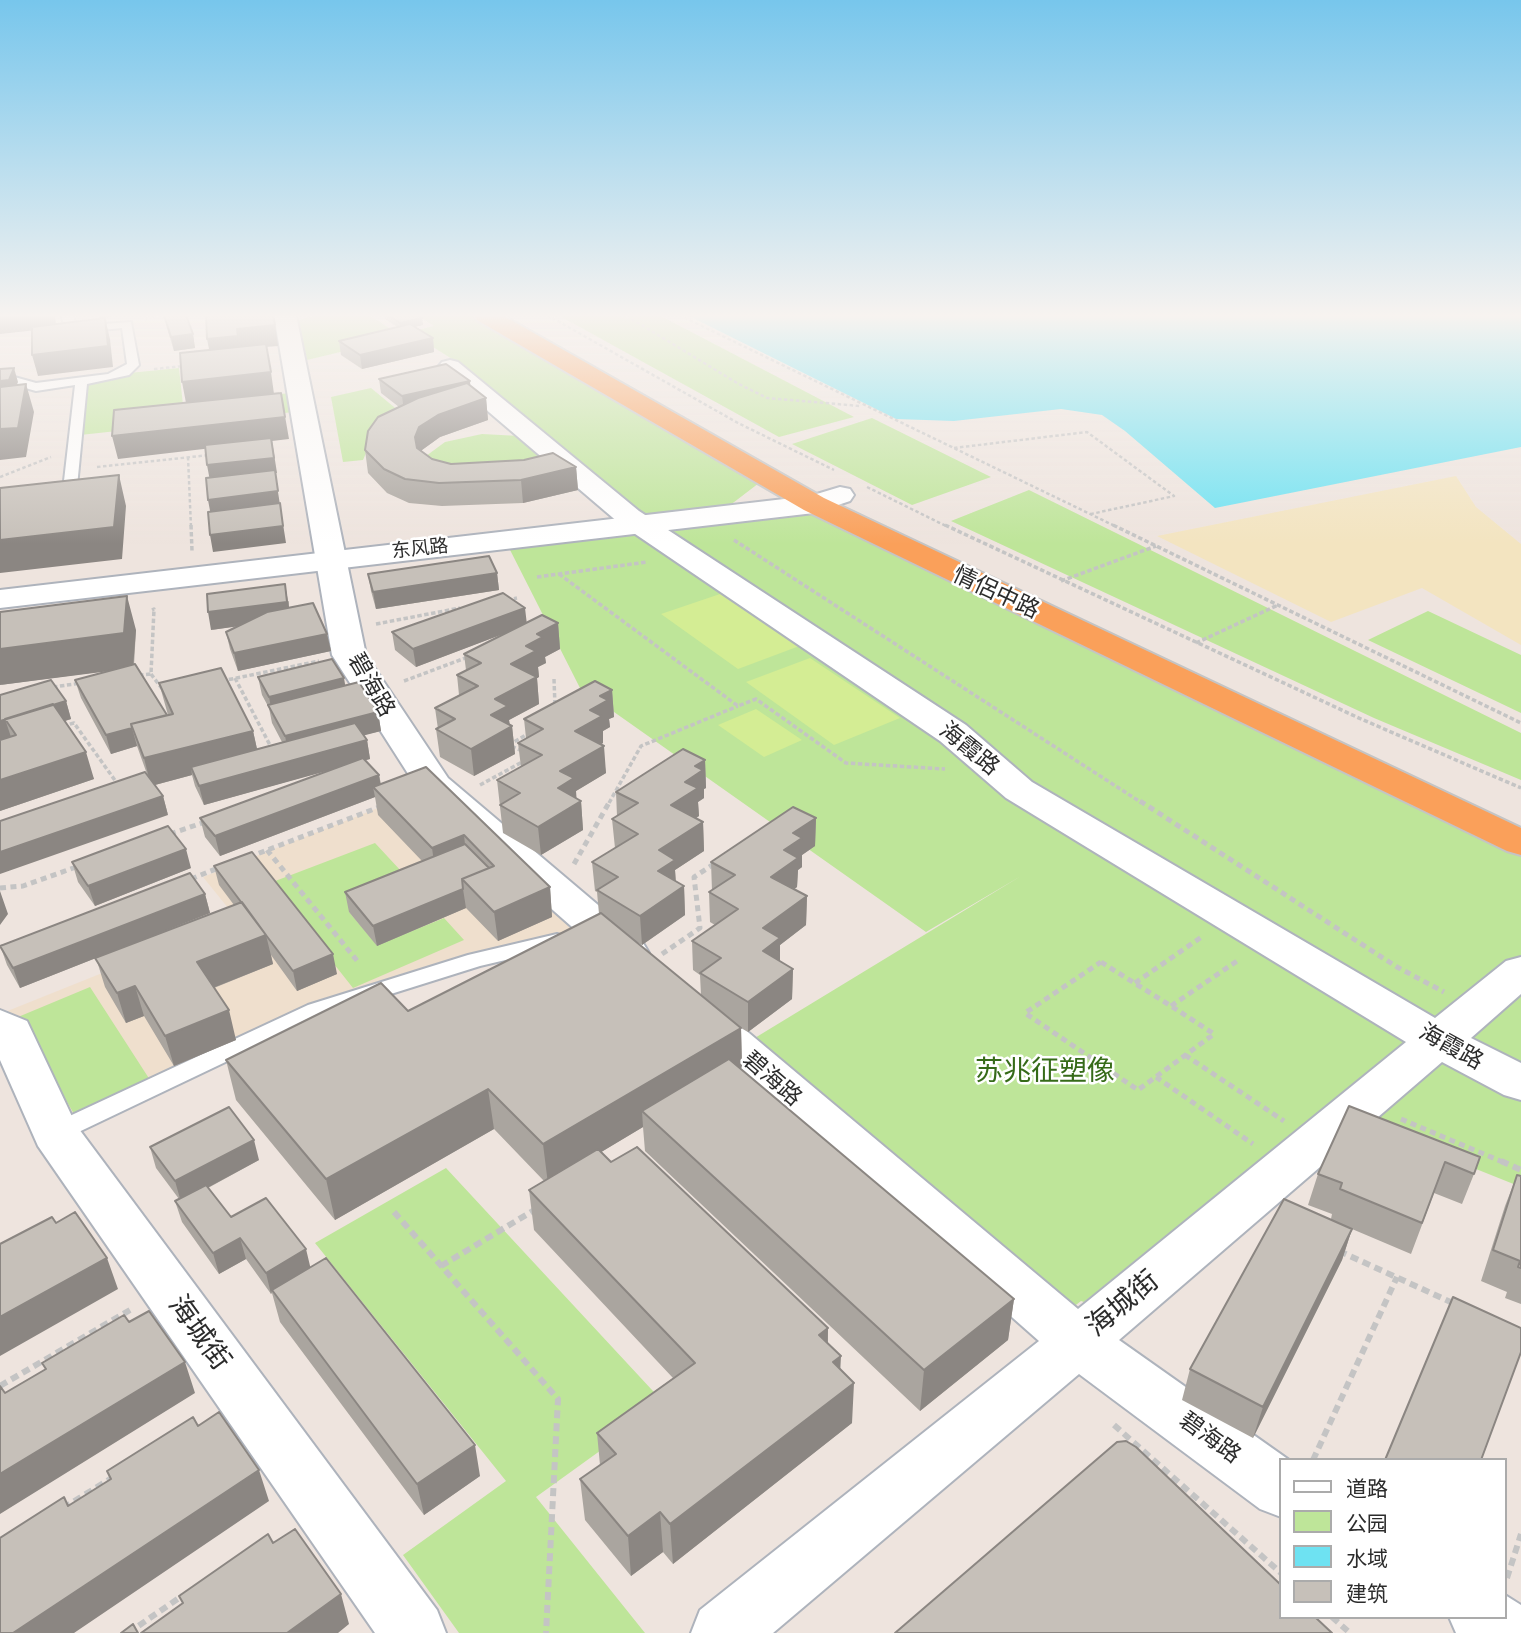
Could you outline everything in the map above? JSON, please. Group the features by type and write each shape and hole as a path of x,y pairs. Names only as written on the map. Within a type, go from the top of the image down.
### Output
{"highway":[{"name":"情侶中路","path":"640,391 838,489 873,534 1521,843"},
{"name":"情侶中路","path":"657,391 1042,595 1521,814"}],"street":[{"name":"碧海路","path":"299,391 347,642 373,692 443,794 1078,1342 1280,1488"},
{"name":"海霞路","path":"479,391 639,524 953,733 1019,790 1269,939 1457,1024 1521,1083"},
{"name":"东风路","path":"0,599 698,517 838,489"},
{"name":"海城街","path":"723,1633 1078,1342 1521,971"},
{"name":"海城街","path":"0,1026 11,1032 55,1132 414,1633"}],"lane":[{"path":"67,509 80,391"},
{"path":"55,1132 316,1010 476,960 603,931"}],"path":[{"path":"682,391 738,423 838,489 1060,581 1360,719 1521,788"},
{"path":"753,391 767,398 864,407"},
{"path":"832,391 1521,723"},
{"path":"953,448 1087,432 1174,496 1091,514"},
{"path":"0,477 74,448"},
{"path":"72,470 215,454"},
{"path":"188,457 192,560"},
{"path":"698,517 1397,967 1457,1024"},
{"path":"1060,581 1156,546"},
{"path":"537,577 688,557"},
{"path":"559,574 738,706"},
{"path":"504,601 517,598"},
{"path":"1195,643 1278,605"},
{"path":"212,683 464,608"},
{"path":"142,611 154,610 151,674 165,692"},
{"path":"373,692 473,655"},
{"path":"138,676 151,674"},
{"path":"235,678 277,760"},
{"path":"554,679 556,718"},
{"path":"49,687 87,682"},
{"path":"558,893 641,746 756,699 846,763 953,769 981,757"},
{"path":"62,727 74,723 119,787"},
{"path":"242,860 443,794 531,757 509,744 533,731"},
{"path":"106,791 132,782"},
{"path":"165,836 217,818"},
{"path":"267,850 359,963"},
{"path":"658,979 700,928 694,877 725,856"},
{"path":"0,888 23,886 88,863"},
{"path":"178,884 229,864"},
{"path":"1135,983 1231,917"},
{"path":"1171,1006 1269,939"},
{"path":"1101,962 1171,1006 1214,1034 1138,1090 1025,1013 1101,962"},
{"path":"1185,1055 1301,1154"},
{"path":"1156,1077 1301,1154"},
{"path":"1362,1103 1521,1170"},
{"path":"441,1266 549,1201"},
{"path":"394,1212 558,1399 546,1633"},
{"path":"1336,1250 1459,1306"},
{"path":"1314,1458 1397,1278"},
{"path":"0,1386 130,1310"},
{"path":"1112,1423 1280,1572"},
{"path":"58,1511 128,1468"},
{"path":"1507,1582 1521,1534"},
{"path":"128,1633 192,1589"},
{"path":"1334,1619 1350,1633"}],"shaded area":[{"path":"444,782 604,929 477,958 58,1128 5,1012 237,919 203,877"}],"green space":[{"path":"85,391 182,391 183,405 290,393 294,412 80,435"},
{"path":"357,391 375,391 411,421 366,453 363,460 343,462 331,397"},
{"path":"494,391 613,391 763,480 725,509 643,518"},
{"path":"696,391 805,391 854,417 779,437"},
{"path":"872,418 991,477 912,505 792,444"},
{"path":"482,434 520,436 546,456 475,483 426,456 445,442"},
{"path":"1029,490 1521,733 1521,780 1374,718 951,521"},
{"path":"814,504 1521,844 1521,965 1436,1037 1023,789 642,524"},
{"name":"苏兆征塑像","path":"638,524 952,733 1421,1030 1084,1302 1081,1301 1067,1312 740,1047 1021,876 926,932 580,688 505,540"},
{"path":"723,593 802,645 738,669 661,614"},
{"path":"1428,611 1521,655 1521,713 1368,640"},
{"path":"810,658 900,718 834,745 746,682"},
{"path":"756,709 802,740 764,757 718,725"},
{"path":"375,843 414,885 349,912 377,945 444,918 464,940 353,988 270,883"},
{"path":"1521,972 1521,1080 1440,1040"},
{"path":"90,987 150,1080 74,1114 18,1017"},
{"path":"1443,1054 1521,1099 1521,1187 1361,1123"},
{"path":"446,1168 665,1404 536,1497 645,1633 459,1633 403,1555 506,1481 315,1243"}],"sand":[{"path":"1456,476 1476,507 1521,544 1521,645 1422,588 1331,622 1157,536"}],"water":[{"path":"840,391 1521,391 1521,447 1215,508 1125,431 1102,415 1061,409 954,421 896,419"}],"building":[{"path":"0,391 25,391 18,428 0,429"},
{"path":"396,391 424,391 402,396"},
{"path":"440,391 477,391 486,398 438,415 419,427 415,437 417,448 432,459 451,464 524,460 553,453 576,467 521,480 439,483 405,479 384,469 365,450 368,431 378,417 418,398"},
{"path":"281,393 285,417 112,436 114,410"},
{"path":"271,438 274,458 207,465 205,445"},
{"path":"275,470 278,491 208,500 206,478"},
{"path":"119,475 114,527 0,540 0,488"},
{"path":"280,503 283,526 210,535 208,512"},
{"path":"489,556 497,573 373,592 368,574"},
{"path":"285,584 287,602 208,612 207,594"},
{"path":"503,593 525,608 413,649 392,632"},
{"path":"127,596 124,633 0,649 0,612"},
{"path":"313,603 327,634 234,653 226,632 267,612"},
{"path":"542,615 558,623 537,634 543,637 526,646 536,651 511,664 537,677 495,699 508,706 491,715 512,726 471,749 436,729 455,719 435,708 478,686 457,675 481,663 464,654"},
{"path":"332,659 344,678 269,697 258,677"},
{"path":"135,664 167,715 131,724 132,728 106,735 75,680"},
{"path":"221,668 253,731 144,758 131,724 173,714 159,683"},
{"path":"51,680 66,701 0,721 0,695"},
{"path":"595,681 612,690 600,696 608,700 590,710 602,716 575,731 604,746 560,771 574,778 558,788 581,801 538,827 500,805 520,793 497,780 542,755 518,743 543,729 524,719"},
{"path":"359,682 378,712 285,736 268,705"},
{"path":"53,704 86,752 0,780 0,740 16,735 5,719"},
{"path":"355,723 367,740 199,786 191,767"},
{"path":"683,749 705,760 695,766 703,770 685,782 698,788 671,805 703,822 659,850 675,860 658,871 684,886 640,916 597,890 618,877 592,862 638,834 612,819 638,803 616,792"},
{"path":"363,758 379,775 215,836 200,818"},
{"path":"426,767 550,887 494,912 462,879 494,866 464,835 432,848 373,787"},
{"path":"145,772 163,796 0,852 0,821"},
{"path":"793,807 816,818 793,833 802,838 784,850 798,858 771,877 807,896 763,928 780,938 763,951 793,969 748,1002 700,973 721,958 692,941 738,909 709,892 735,875 711,862"},
{"path":"168,826 186,849 88,886 72,862"},
{"path":"465,844 489,868 462,879 463,889 373,926 345,892"},
{"path":"252,852 333,954 293,971 214,866"},
{"path":"190,873 205,894 13,968 0,946"},
{"path":"242,902 266,935 197,962 229,1010 165,1036 135,986 117,993 95,958"},
{"path":"601,913 741,1028 543,1144 488,1089 326,1179 226,1060 381,983 408,1011"},
{"path":"729,1059 1014,1299 924,1370 642,1111"},
{"path":"1349,1106 1480,1157 1474,1174 1445,1162 1422,1223 1340,1189 1342,1183 1318,1174"},
{"path":"229,1107 254,1140 175,1181 150,1147"},
{"path":"637,1147 828,1328 819,1335 841,1356 833,1362 854,1383 670,1524 660,1512 628,1536 580,1479 616,1454 597,1433 695,1363 529,1190 598,1149 611,1162"},
{"path":"1517,1175 1521,1176 1521,1268 1518,1267 1520,1261 1493,1250"},
{"path":"206,1185 231,1217 266,1198 306,1249 266,1273 240,1238 213,1253 175,1201"},
{"path":"1284,1199 1352,1229 1263,1407 1190,1369"},
{"path":"75,1212 107,1258 0,1317 0,1244 52,1217 56,1223"},
{"path":"326,1258 475,1445 417,1484 272,1290"},
{"path":"1453,1297 1521,1328 1521,1352 1482,1458 1386,1458"},
{"path":"149,1311 185,1362 0,1474 0,1386 5,1393 46,1369 42,1363 124,1315 129,1322"},
{"path":"219,1412 259,1470 13,1633 0,1633 0,1538 64,1497 68,1506 111,1479 107,1471 193,1417 198,1426"},
{"path":"1126,1441 1136,1447 1280,1584 1280,1619 1317,1619 1332,1633 895,1633 1117,1442"},
{"path":"295,1529 341,1594 287,1633 141,1633 183,1603 179,1596 268,1534 273,1543"},
{"path":"133,1624 138,1633 121,1633"}]}
